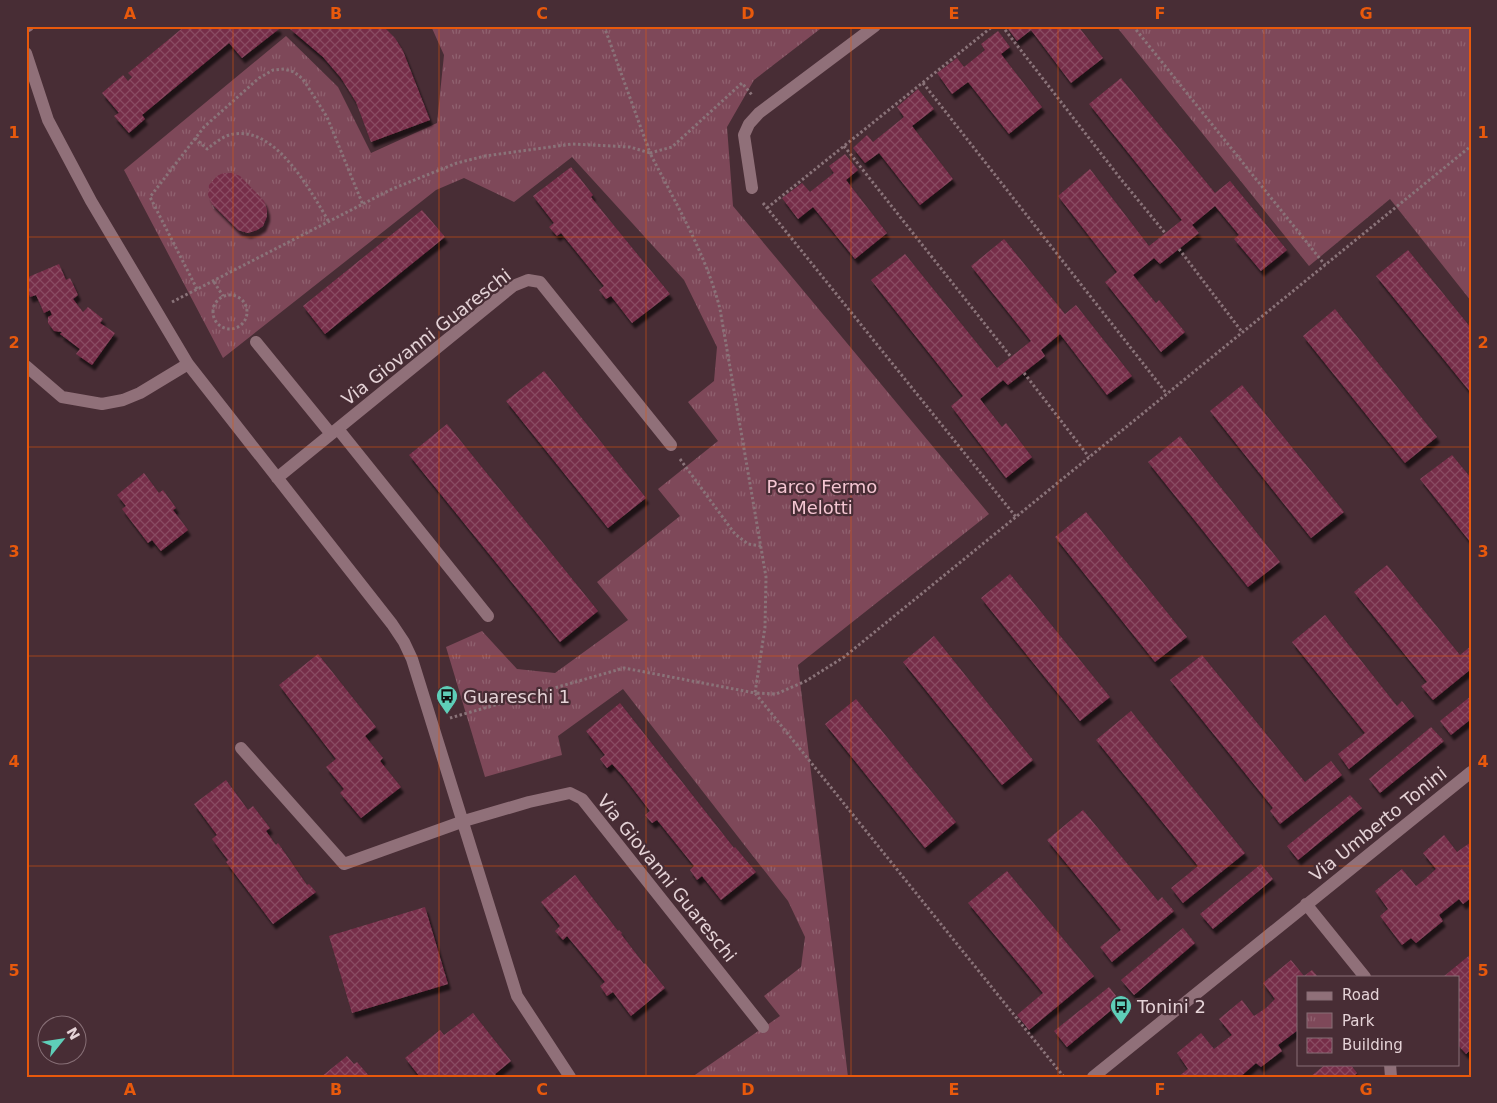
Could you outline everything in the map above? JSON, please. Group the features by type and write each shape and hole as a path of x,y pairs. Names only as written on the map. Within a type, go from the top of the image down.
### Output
{"street":[{"path":"752,188 744,135 748,124 875,26"},
{"path":"26,53 48,120 91,201 188,364 392,624 404,642 412,659 464,821 517,996 570,1077"},
{"name":"Via Giovanni Guareschi","path":"277,478 513,286 528,280 540,282 671,445"},
{"name":"Via Giovanni Guareschi","path":"256,342 334,431 488,616"},
{"path":"26,366 62,397 102,404 131,397 188,364"},
{"name":"Via Giovanni Guareschi","path":"241,748 344,864 464,821 554,796 570,793 582,799 764,1027"},
{"name":"Via Umberto Tonini","path":"1093,1077 1471,772"},
{"name":"Via Umberto Tonini","path":"1306,904 1364,976"}],"path":[{"path":"604,26 650,153 713,283 720,309 738,404 766,577 766,626 755,693 1064,1077"},
{"path":"767,208 993,26"},
{"path":"1002,26 1165,233"},
{"path":"1133,26 1325,265"},
{"path":"197,290 150,197 204,127 259,78 273,70 284,69 294,72 303,79 327,117 363,205"},
{"path":"923,83 1167,394"},
{"path":"156,310 392,190 457,162 485,156 572,144 630,148 650,153 672,147 742,84 764,110"},
{"path":"195,138 207,149 219,139 234,134 250,134 262,140 280,152 294,166 329,222"},
{"path":"844,146 1011,357"},
{"path":"432,723 624,668 755,693 776,694 806,680 844,657 1471,146"},
{"path":"752,188 1016,517"},
{"path":"1179,249 1242,332"},
{"path":"214,282 224,296"},
{"path":"224,296 237,296 246,306 246,320 236,329 222,328 213,319 214,305 217,299 224,296"},
{"path":"1024,373 1089,457"},
{"path":"671,445 736,534 748,544 761,546"}],"green space":[{"name":"Parco Fermo Melotti","path":"431,26 824,26 754,80 727,127 733,206 989,514 798,665 848,1077 692,1077 780,1016 764,996 801,967 805,937 788,901 623,689 558,736 562,755 485,777 446,647 482,631 517,669 555,673 628,620 597,582 680,516 658,489 718,441 688,402 714,381 717,347 684,280 572,157 514,202 464,178 436,190 223,358 124,170 286,36 338,87 371,153 437,123 444,55"},
{"path":"1116,26 1471,26 1471,301 1390,199 1309,266"}],"building":[{"path":"185,26 277,26 279,29 242,58 229,43 142,115 145,119 129,133 114,116 119,113 102,93 123,75 128,81 132,77 128,73"},
{"path":"292,26 383,26 395,38 403,51 430,120 371,142 356,102 341,78 323,57 290,29"},
{"path":"1006,26 1078,26 1103,58 1071,83 1031,30 1017,41"},
{"path":"998,31 1010,47 1001,54 1042,107 1009,134 968,82 952,94 937,73 957,58 964,67 985,50 981,44"},
{"path":"1121,78 1215,193 1230,181 1287,250 1261,271 1234,239 1239,235 1215,206 1192,225 1199,233 1160,264 1154,258 1133,275 1156,303 1159,300 1185,332 1161,352 1105,282 1117,272 1058,196 1090,169 1149,246 1182,220 1089,104"},
{"path":"918,89 934,109 912,126 953,179 920,205 879,153 865,163 853,148 867,135 873,142 904,117 897,107"},
{"path":"845,154 858,170 846,180 887,233 855,259 813,207 798,219 782,198 802,183 810,192 834,173 829,166"},
{"path":"571,167 593,195 591,197 670,294 632,323 611,296 606,299 599,290 604,286 561,233 557,236 549,227 554,223 533,196"},
{"path":"223,173 233,173 240,176 264,201 267,216 263,226 248,233 238,230 212,204 208,195 209,185 217,176"},
{"path":"422,210 445,237 325,334 303,306"},
{"path":"1004,239 1065,314 1076,305 1132,376 1107,395 1060,334 1041,350 1045,356 1008,385 1003,380 980,399 1002,427 1006,423 1032,457 1006,478 951,406 963,396 871,280 905,254 997,368 1031,341 971,266"},
{"path":"1408,250 1471,328 1471,393 1376,276"},
{"path":"59,264 66,280 70,278 78,295 73,299 83,312 88,307 103,319 100,323 115,333 92,365 76,354 80,349 60,334 62,332 54,331 48,323 48,317 52,315 50,310 44,313 36,295 30,297 26,288 26,278"},
{"path":"1335,309 1437,437 1405,463 1303,336"},
{"path":"544,371 646,498 608,528 506,401"},
{"path":"1242,385 1344,512 1311,538 1210,411"},
{"path":"447,424 598,611 560,642 409,455"},
{"path":"1180,436 1280,562 1248,587 1148,462"},
{"path":"1452,455 1471,478 1471,543 1420,479"},
{"path":"144,473 159,493 163,490 176,508 173,510 188,530 161,551 152,540 148,543 122,509 126,506 117,495"},
{"path":"1086,512 1187,637 1155,662 1055,537"},
{"path":"1387,565 1460,655 1471,646 1471,669 1433,700 1421,686 1427,682 1354,592"},
{"path":"1010,574 1110,697 1080,721 981,598"},
{"path":"1325,615 1397,706 1402,701 1414,716 1349,769 1338,754 1365,733 1292,642"},
{"path":"934,636 1033,760 1002,785 903,662"},
{"path":"318,654 376,727 365,736 383,758 380,761 401,787 361,818 340,793 344,789 326,767 336,759 279,685"},
{"path":"1202,655 1305,782 1331,761 1342,775 1280,824 1270,811 1273,808 1170,680"},
{"path":"1471,696 1471,719 1451,735 1440,721"},
{"path":"856,699 956,822 925,848 825,724"},
{"path":"620,703 734,848 756,872 721,900 702,876 697,880 690,870 694,866 657,820 652,823 645,815 650,811 623,776 612,764 607,768 600,759 605,755 586,731"},
{"path":"1131,711 1245,853 1183,903 1171,888 1198,866 1096,740"},
{"path":"1431,727 1444,741 1380,793 1369,779"},
{"path":"226,780 248,810 253,806 270,828 266,831 276,845 278,843 307,885 309,884 316,892 273,924 226,862 228,860 212,839 217,835 194,804"},
{"path":"1350,795 1362,808 1298,860 1287,846"},
{"path":"1083,810 1158,901 1162,897 1174,911 1112,962 1100,947 1121,930 1047,840"},
{"path":"1444,835 1457,852 1471,842 1471,898 1463,904 1459,899 1439,915 1443,921 1416,943 1411,938 1402,945 1380,916 1388,909 1375,891 1402,869 1416,886 1425,879 1436,869 1423,853"},
{"path":"1261,864 1273,879 1213,929 1200,914"},
{"path":"1007,871 1094,976 1029,1030 1017,1015 1043,993 968,903"},
{"path":"575,875 665,988 631,1016 613,992 607,996 600,986 605,982 567,936 563,940 555,931 560,926 541,902"},
{"path":"425,907 448,984 352,1013 329,936"},
{"path":"1183,928 1195,943 1134,995 1121,980"},
{"path":"1471,954 1471,1049 1466,1054 1460,1047 1460,976 1444,976"},
{"path":"1291,960 1304,976 1297,976 1297,1031 1278,1045 1282,1051 1261,1067 1256,1063 1240,1077 1178,1077 1188,1069 1177,1053 1201,1033 1214,1049 1232,1035 1219,1019 1242,1000 1254,1016 1275,999 1263,983"},
{"path":"1312,970 1317,976 1304,976"},
{"path":"1109,987 1121,1002 1067,1047 1054,1031"},
{"path":"473,1013 511,1061 495,1074 497,1077 420,1077 405,1058 440,1030 444,1035"},
{"path":"347,1056 354,1064 357,1062 370,1077 321,1077"},
{"path":"1324,1066 1352,1066 1357,1073 1353,1077 1310,1077"}],"place":[{"name":"Guareschi 1","path":"447,715"},
{"name":"Tonini 2","path":"1121,1025"}]}
